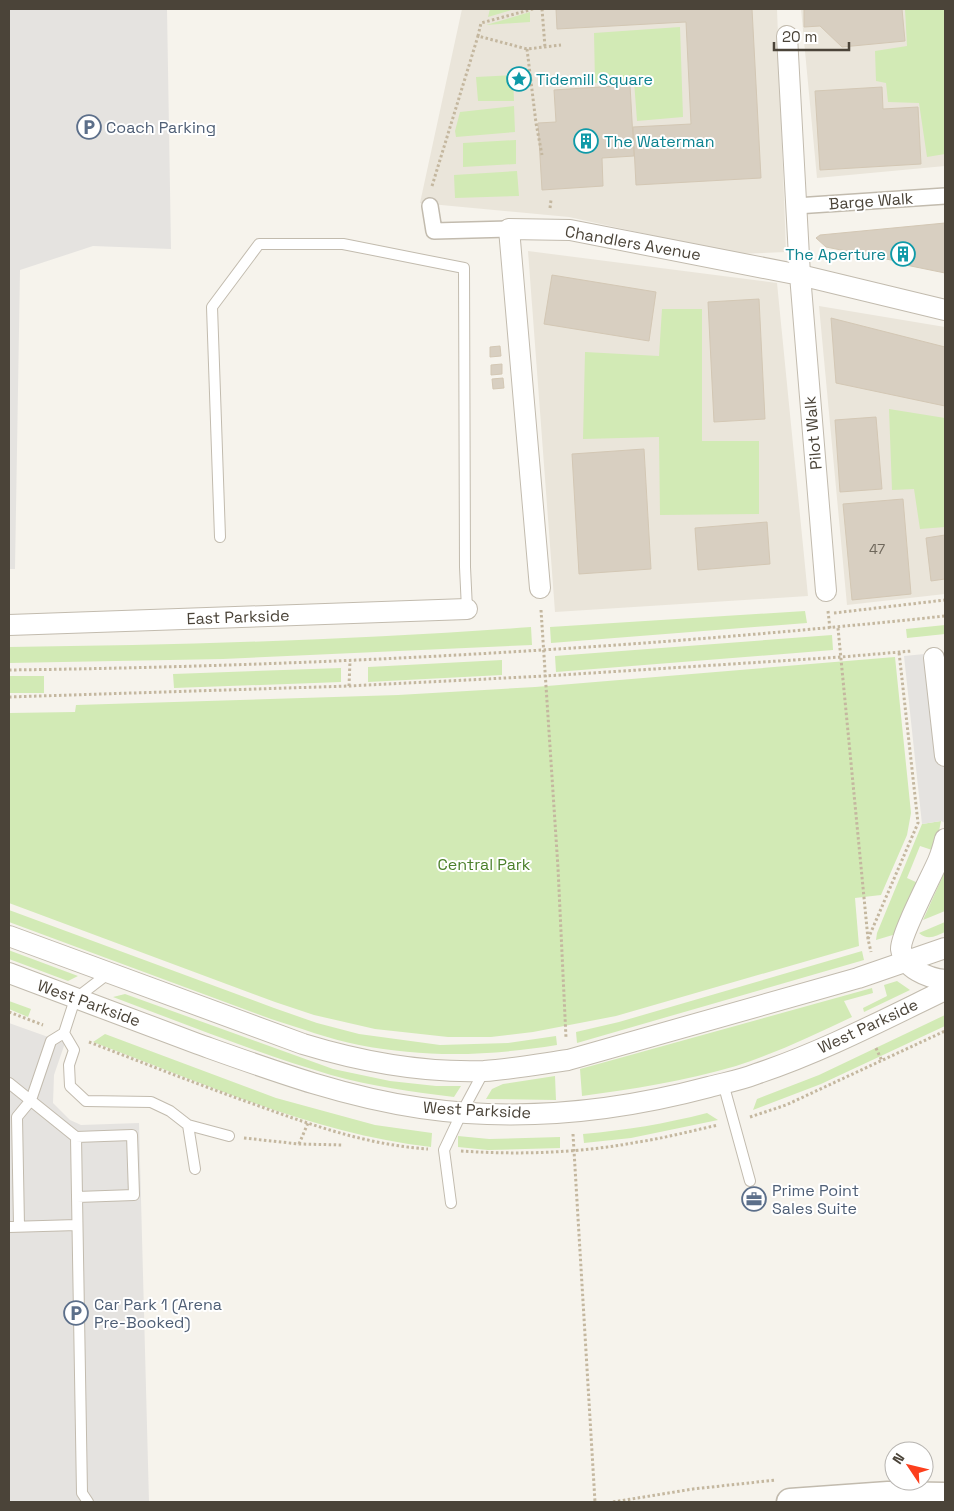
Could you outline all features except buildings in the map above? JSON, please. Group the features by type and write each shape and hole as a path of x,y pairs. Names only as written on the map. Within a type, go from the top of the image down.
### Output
{"street":[{"path":"787,36 800,276"},
{"name":"Barge Walk","path":"796,206 945,196"},
{"name":"Chandlers Avenue","path":"430,206 434,231 570,230 800,276 945,310"},
{"path":"508,229 540,597"},
{"name":"Pilot Walk","path":"800,276 826,591"},
{"name":"East Parkside","path":"9,625 467,609"},
{"path":"925,654 945,756"},
{"path":"945,839 939,859 906,930 901,948 906,962 922,974 945,980"},
{"path":"9,936 303,1044 342,1056 407,1068 445,1071 522,1067 568,1060 858,978 945,948"},
{"name":"West Parkside","path":"9,973 268,1069 323,1086 380,1101 422,1108 518,1114 572,1113 664,1099 755,1075 822,1049 945,990"},
{"path":"787,1491 945,1496"}],"lane":[{"path":"220,537 212,308 259,244 343,244 464,268 465,567 467,609"},
{"path":"77,1225 14,1226 17,1117 31,1100 52,1041 64,1033 76,999 110,973"},
{"path":"64,1033 74,1050 69,1065 70,1086 86,1101 151,1102 170,1111 188,1124 229,1136"},
{"path":"450,1203 444,1150 484,1070"},
{"path":"723,1083 750,1181"},
{"path":"9,1084 76,1137 132,1135 134,1195 77,1197"},
{"path":"188,1124 195,1169"},
{"path":"76,1137 82,1494 88,1502"}],"path":[{"path":"430,206 429,197 481,23 533,9"},
{"path":"542,9 545,47"},
{"path":"478,36 527,49 561,45"},
{"path":"527,49 542,155"},
{"path":"540,597 558,868 566,1046"},
{"path":"828,614 945,600"},
{"path":"9,670 350,661 544,650 838,628 945,616"},
{"path":"838,628 868,939 873,960"},
{"path":"868,939 918,823 899,652"},
{"path":"9,697 349,686 545,676 899,652 925,654"},
{"path":"349,686 350,661"},
{"path":"9,1012 223,1093 308,1123 372,1141 413,1148 489,1153 574,1150"},
{"path":"874,1044 882,1061 945,1031"},
{"path":"299,1144 308,1123"},
{"path":"573,1132 596,1502"},
{"path":"229,1136 299,1144 344,1145"},
{"path":"613,1502 693,1489 787,1491"}],"shaded area":[{"name":"Coach Parking","path":"9,9 167,9 171,249 93,246 20,270 15,569 9,569"},
{"name":"The Waterman","path":"462,9 777,9 786,252 736,254 569,217 420,203"},
{"path":"801,9 945,9 945,166 817,178"},
{"path":"528,251 777,283 808,596 555,612"},
{"path":"819,306 945,327 945,594 847,605"},
{"path":"945,652 945,823 941,821 922,824 904,656"},
{"name":"Car Park 1 (Arena Pre-Booked)","path":"9,1023 65,1043 54,1075 53,1103 70,1120 81,1125 139,1123 149,1502 9,1502"}],"green space":[{"path":"490,9 515,9 488,17"},
{"path":"905,9 945,9 945,154 927,157 919,103 888,102 886,83 876,81 875,51 907,46"},
{"path":"530,12 530,22 486,25"},
{"path":"680,27 683,117 637,121 634,81 595,83 594,33"},
{"path":"513,75 514,101 478,101 476,77"},
{"path":"514,106 515,132 456,137 455,131 460,112"},
{"path":"516,140 516,164 463,167 463,143"},
{"path":"517,171 519,196 455,198 454,175"},
{"path":"662,309 702,309 702,441 759,441 759,514 660,515 659,437 583,439 585,352 659,356"},
{"path":"889,409 945,418 945,527 920,529 914,489 892,490"},
{"path":"805,611 807,623 551,643 550,627"},
{"path":"945,625 945,634 907,638 906,629"},
{"path":"531,627 532,645 223,659 9,663 9,647 270,641"},
{"path":"832,635 833,650 556,672 555,656"},
{"name":"Central Park","path":"895,657 911,813 907,835 881,895 855,898 859,946 616,1016 533,1032 491,1037 448,1037 375,1029 314,1015 275,1002 9,903 9,713 75,712 76,705 398,695 535,687"},
{"path":"502,660 502,675 368,682 368,667"},
{"path":"341,668 341,682 174,688 173,674"},
{"path":"9,676 44,676 44,693 9,693"},
{"path":"941,821 938,836 932,850 920,846 907,878 918,883 896,934 876,940 877,933 922,824"},
{"path":"945,871 945,911 923,920"},
{"path":"9,910 274,1008 317,1023 359,1034 440,1045 508,1043 556,1036 557,1045 482,1053 434,1054 348,1043 271,1019 9,922"},
{"path":"945,922 945,932 938,935 926,937 919,933"},
{"path":"9,950 78,976 68,981 9,959"},
{"path":"862,951 864,960 577,1043 576,1032 619,1022"},
{"path":"897,981 910,990 864,1012 863,1008 887,996 884,985"},
{"path":"872,988 873,993 844,1001 852,1017 751,1061 678,1080 582,1096 580,1069"},
{"path":"125,994 333,1069 390,1081 436,1086 461,1086 454,1097 392,1088 331,1075 248,1048 113,997"},
{"path":"9,1001 31,1009 28,1017 9,1009"},
{"path":"945,1015 945,1026 821,1084 753,1110 757,1099 819,1075"},
{"path":"105,1034 276,1098 375,1125 432,1133 431,1147 344,1131 259,1105 93,1042"},
{"path":"555,1076 556,1100 486,1099 492,1089 503,1084"},
{"path":"707,1113 718,1120 631,1138 584,1143 583,1134 645,1126"},
{"path":"458,1136 489,1139 560,1137 560,1148 488,1150 458,1147"}],"place":[{"name":"Tidemill Square","path":"519,79"},
{"name":"Coach Parking","path":"89,127"},
{"name":"The Waterman","path":"586,141"},
{"name":"The Aperture","path":"903,254"},
{"name":"Prime Point Sales Suite","path":"754,1199"},
{"name":"Car Park 1 (Arena Pre-Booked)","path":"76,1313"}]}
